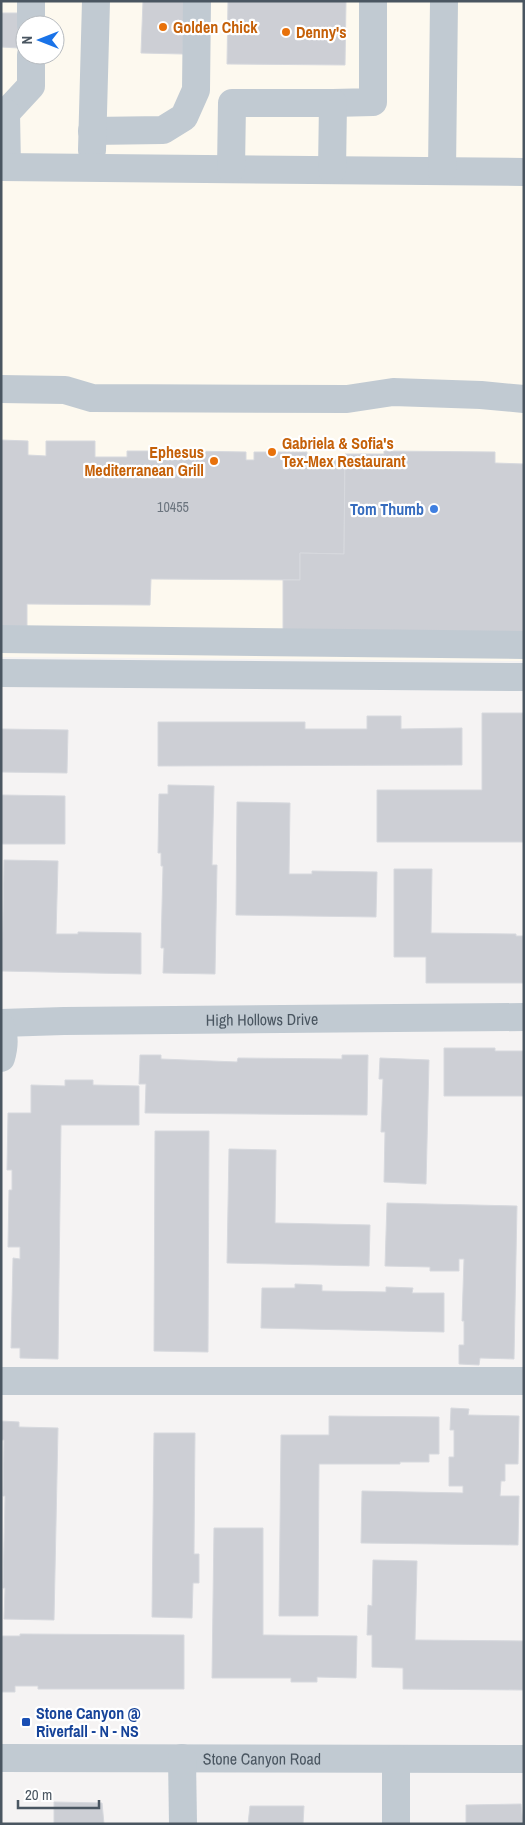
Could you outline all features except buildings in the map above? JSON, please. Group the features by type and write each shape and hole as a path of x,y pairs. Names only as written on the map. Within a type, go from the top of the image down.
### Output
{"street":[{"path":"31,1 31,15"},
{"path":"92,168 96,1"},
{"path":"92,131 163,130 184,117 196,90 197,1"},
{"path":"231,169 232,103 373,102 373,1"},
{"path":"442,171 444,1"},
{"path":"31,65 31,86 4,113 4,167 524,172"},
{"path":"332,170 333,103"},
{"path":"1,389 65,390 92,398 347,399 393,392 481,395 524,399"},
{"path":"1,639 524,645"},
{"path":"1,673 524,677"},
{"name":"High Hollows Drive","path":"1,1023 524,1017"},
{"path":"1,1028 3,1033 1,1058"},
{"path":"1,1382 524,1382"},
{"name":"Stone Canyon Road","path":"1,1758 524,1759"},
{"path":"182,1758 183,1824"},
{"path":"396,1759 396,1824"}],"shaded area":[{"path":"1,1 524,1 524,661 1,657"}],"place":[{"name":"Golden Chick","path":"163,27"},
{"name":"Denny's","path":"286,32"},
{"name":"Gabriela & Sofia's Tex-Mex Restaurant","path":"272,452"},
{"name":"Ephesus Mediterranean Grill","path":"214,461"},
{"name":"Tom Thumb","path":"434,509"},
{"name":"Stone Canyon @ Riverfall - N - NS","path":"26,1722"}]}
